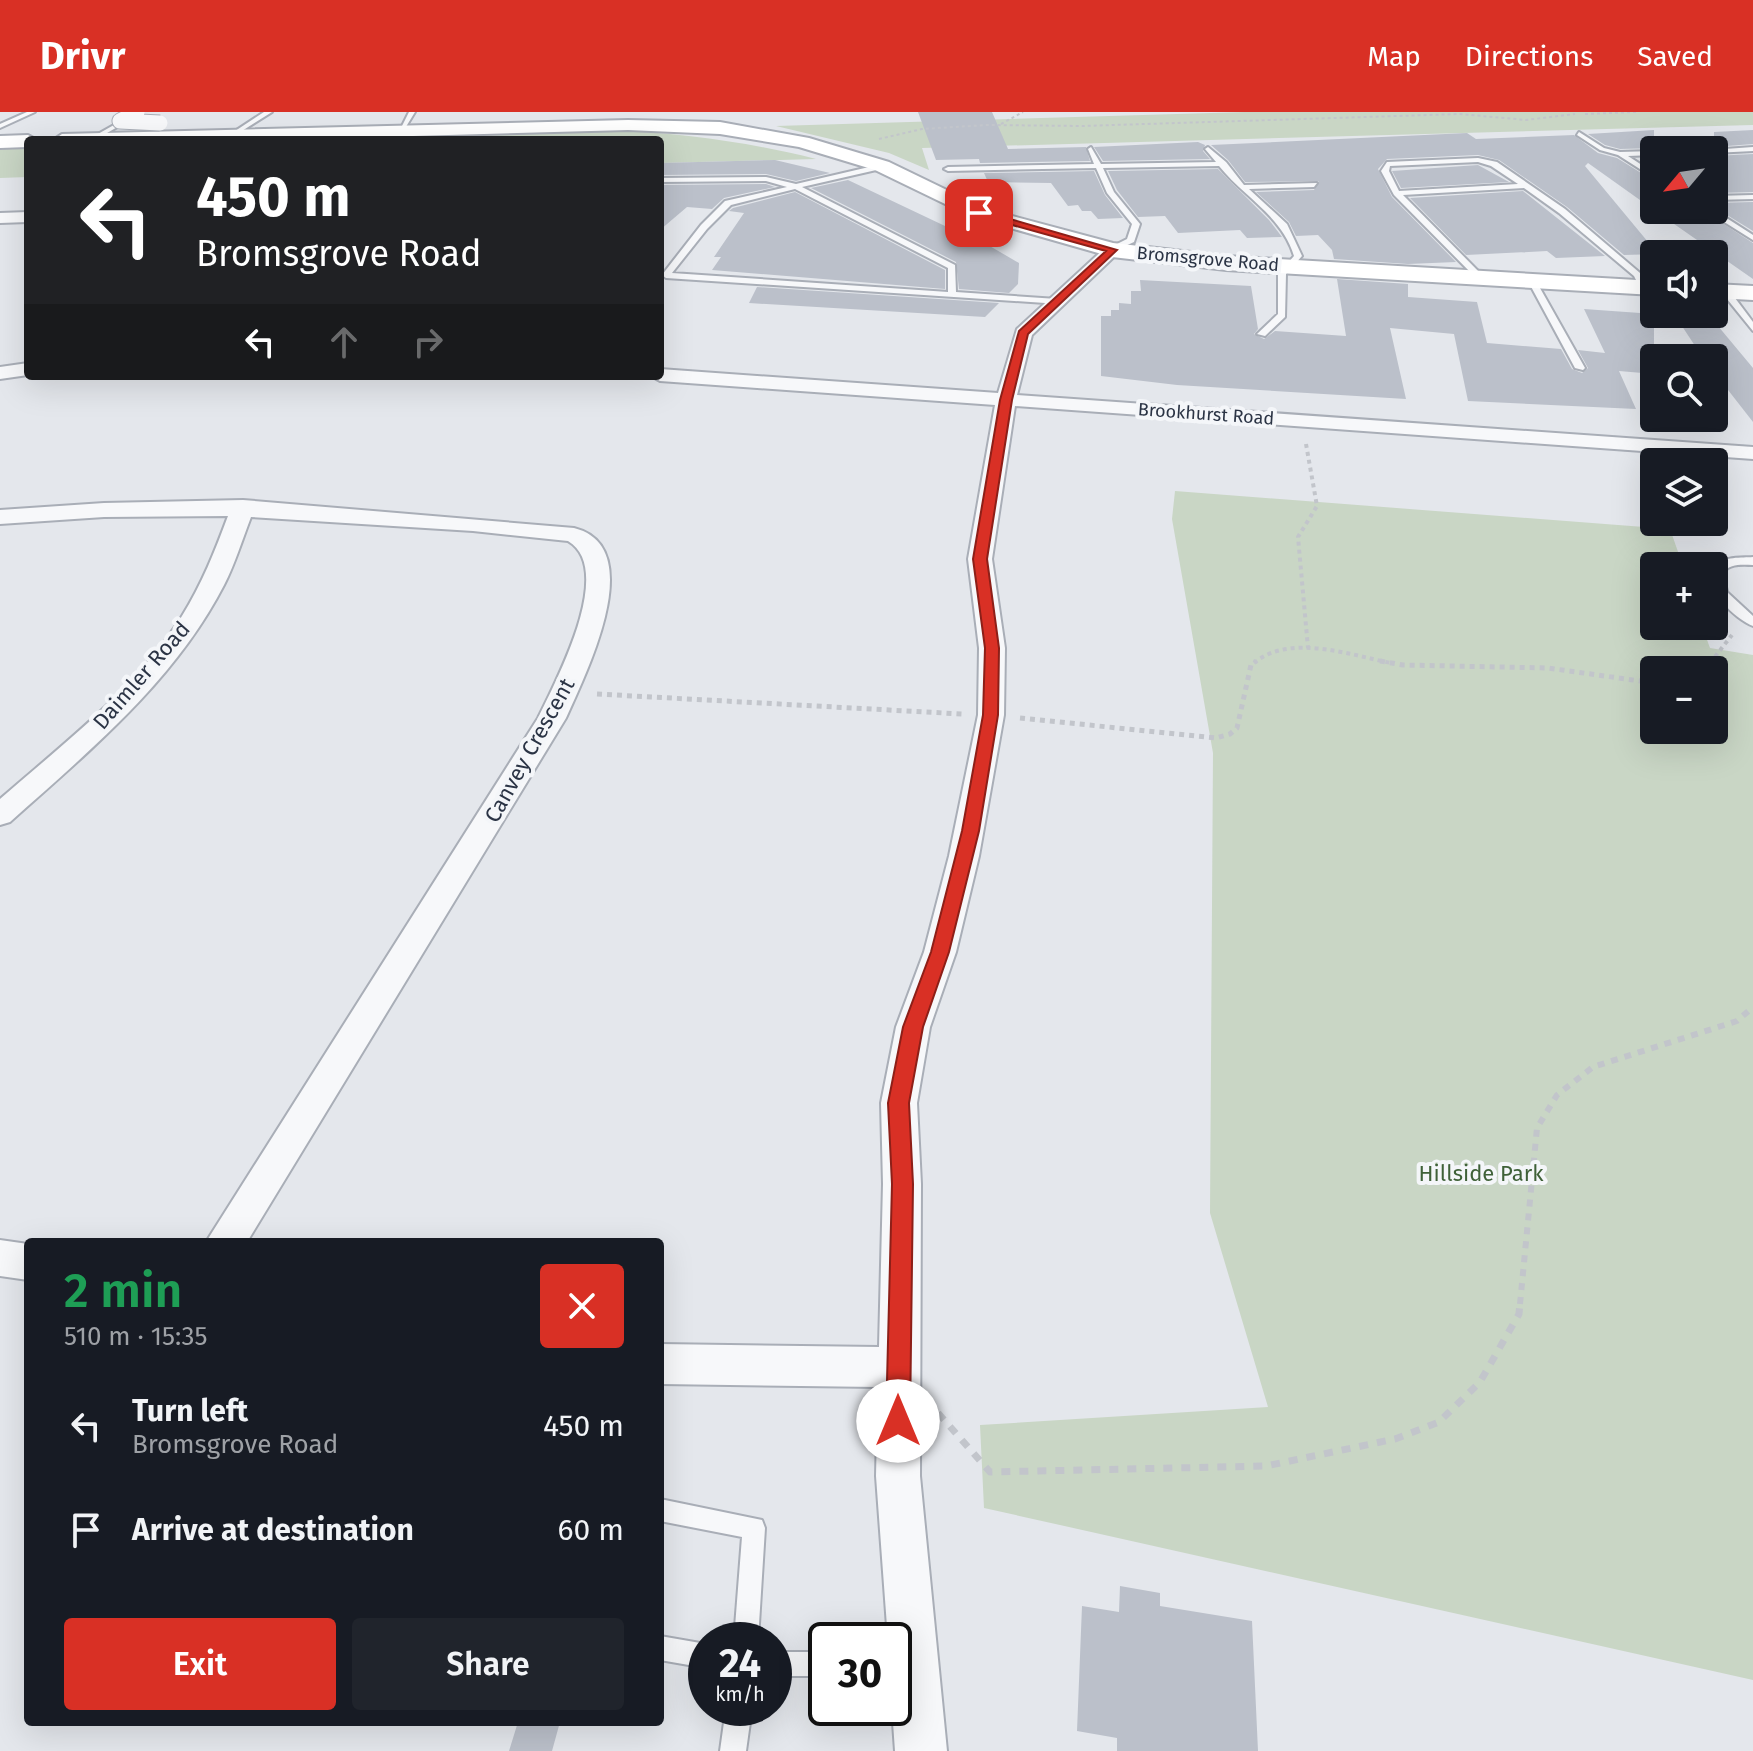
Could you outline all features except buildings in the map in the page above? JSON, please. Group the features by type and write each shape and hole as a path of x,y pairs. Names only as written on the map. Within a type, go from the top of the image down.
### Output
{"street":[{"path":"137,112 120,121 160,123"},
{"name":"Bromsgrove Road","path":"197,136 628,125 720,128 802,142 882,166 979,213 1112,250 1193,260 1640,287"},
{"path":"0,142 24,141"},
{"path":"0,218 24,217"},
{"path":"903,1622 898,1476 902,1184 899,1103 913,1027 940,952 967,843 991,715 992,648 980,559 1006,400 1023,333 1112,250"},
{"path":"1728,291 1753,293"},
{"path":"0,373 24,370"},
{"name":"Brookhurst Road","path":"664,375 1753,453"},
{"name":"Canvey Crescent","path":"0,517 135,507 243,507 574,535 591,546 601,578 579,658 564,692 520,773 229,1238"},
{"name":"Daimler Road","path":"0,815 102,723 184,631 211,587 243,507"},
{"path":"0,1258 24,1261"},
{"path":"664,1364 898,1367"},
{"path":"912,1703 921,1751"}],"lane":[{"path":"0,126 32,112"},
{"path":"232,135 269,112"},
{"path":"402,129 412,112"},
{"path":"97,136 123,122"},
{"path":"1579,134 1602,149 1620,154 1640,153"},
{"path":"1091,149 1111,193 1136,224 1131,240 1112,250"},
{"path":"1208,149 1242,187 1259,198 1295,239 1298,256 1282,274 1282,315 1262,334"},
{"path":"1728,150 1753,149"},
{"path":"1620,154 1640,167"},
{"path":"1481,278 1397,193 1385,171 1387,164 1478,160 1494,164 1562,211 1640,278"},
{"path":"948,169 1223,164"},
{"path":"664,274 728,203 882,166"},
{"path":"664,180 766,179 794,186 952,267 952,293"},
{"path":"1242,187 1314,185"},
{"path":"1397,193 1525,186"},
{"path":"1728,198 1753,197"},
{"path":"1728,222 1753,238"},
{"path":"664,275 1057,302"},
{"path":"1532,281 1580,368"},
{"path":"1728,300 1753,328"},
{"path":"1753,561 1731,561 1720,567 1715,577 1718,590 1728,604 1753,622"},
{"path":"664,1511 754,1528 747,1622"},
{"path":"664,1649 688,1653"},
{"path":"733,1751 736,1726"}],"path":[{"path":"1000,125 1023,112"},
{"path":"872,141 922,129 1000,125 1082,126 1460,114 1526,120 1636,112"},
{"path":"1302,421 1317,506 1298,537 1308,648"},
{"path":"1717,656 1723,641 1740,629"},
{"path":"564,692 991,715 1216,738 1230,734 1237,728 1251,665 1262,656 1308,648 1403,665 1548,668 1640,681"},
{"path":"898,1367 990,1472 1266,1466 1395,1439 1439,1422 1480,1382 1519,1314 1537,1128 1557,1095 1593,1067 1737,1021 1753,1007"}],"green space":[{"path":"1245,112 1753,112 1753,125 922,148 929,170 889,153 776,126"},
{"path":"616,130 717,140 816,159 664,163 664,136 419,136"},
{"path":"24,148 24,177 0,178 0,149"},
{"name":"Hillside Park","path":"1175,491 1640,527 1640,536 1672,536 1678,552 1640,552 1640,640 1707,640 1710,648 1753,655 1753,1680 984,1508 980,1425 1268,1407 1210,1213 1213,753 1172,519"}],"route":[{"path":"898,1421 902,1184 899,1103 913,1027 940,952 970,831 991,715 992,648 980,559 1006,400 1023,333 1112,250 979,213"}]}
